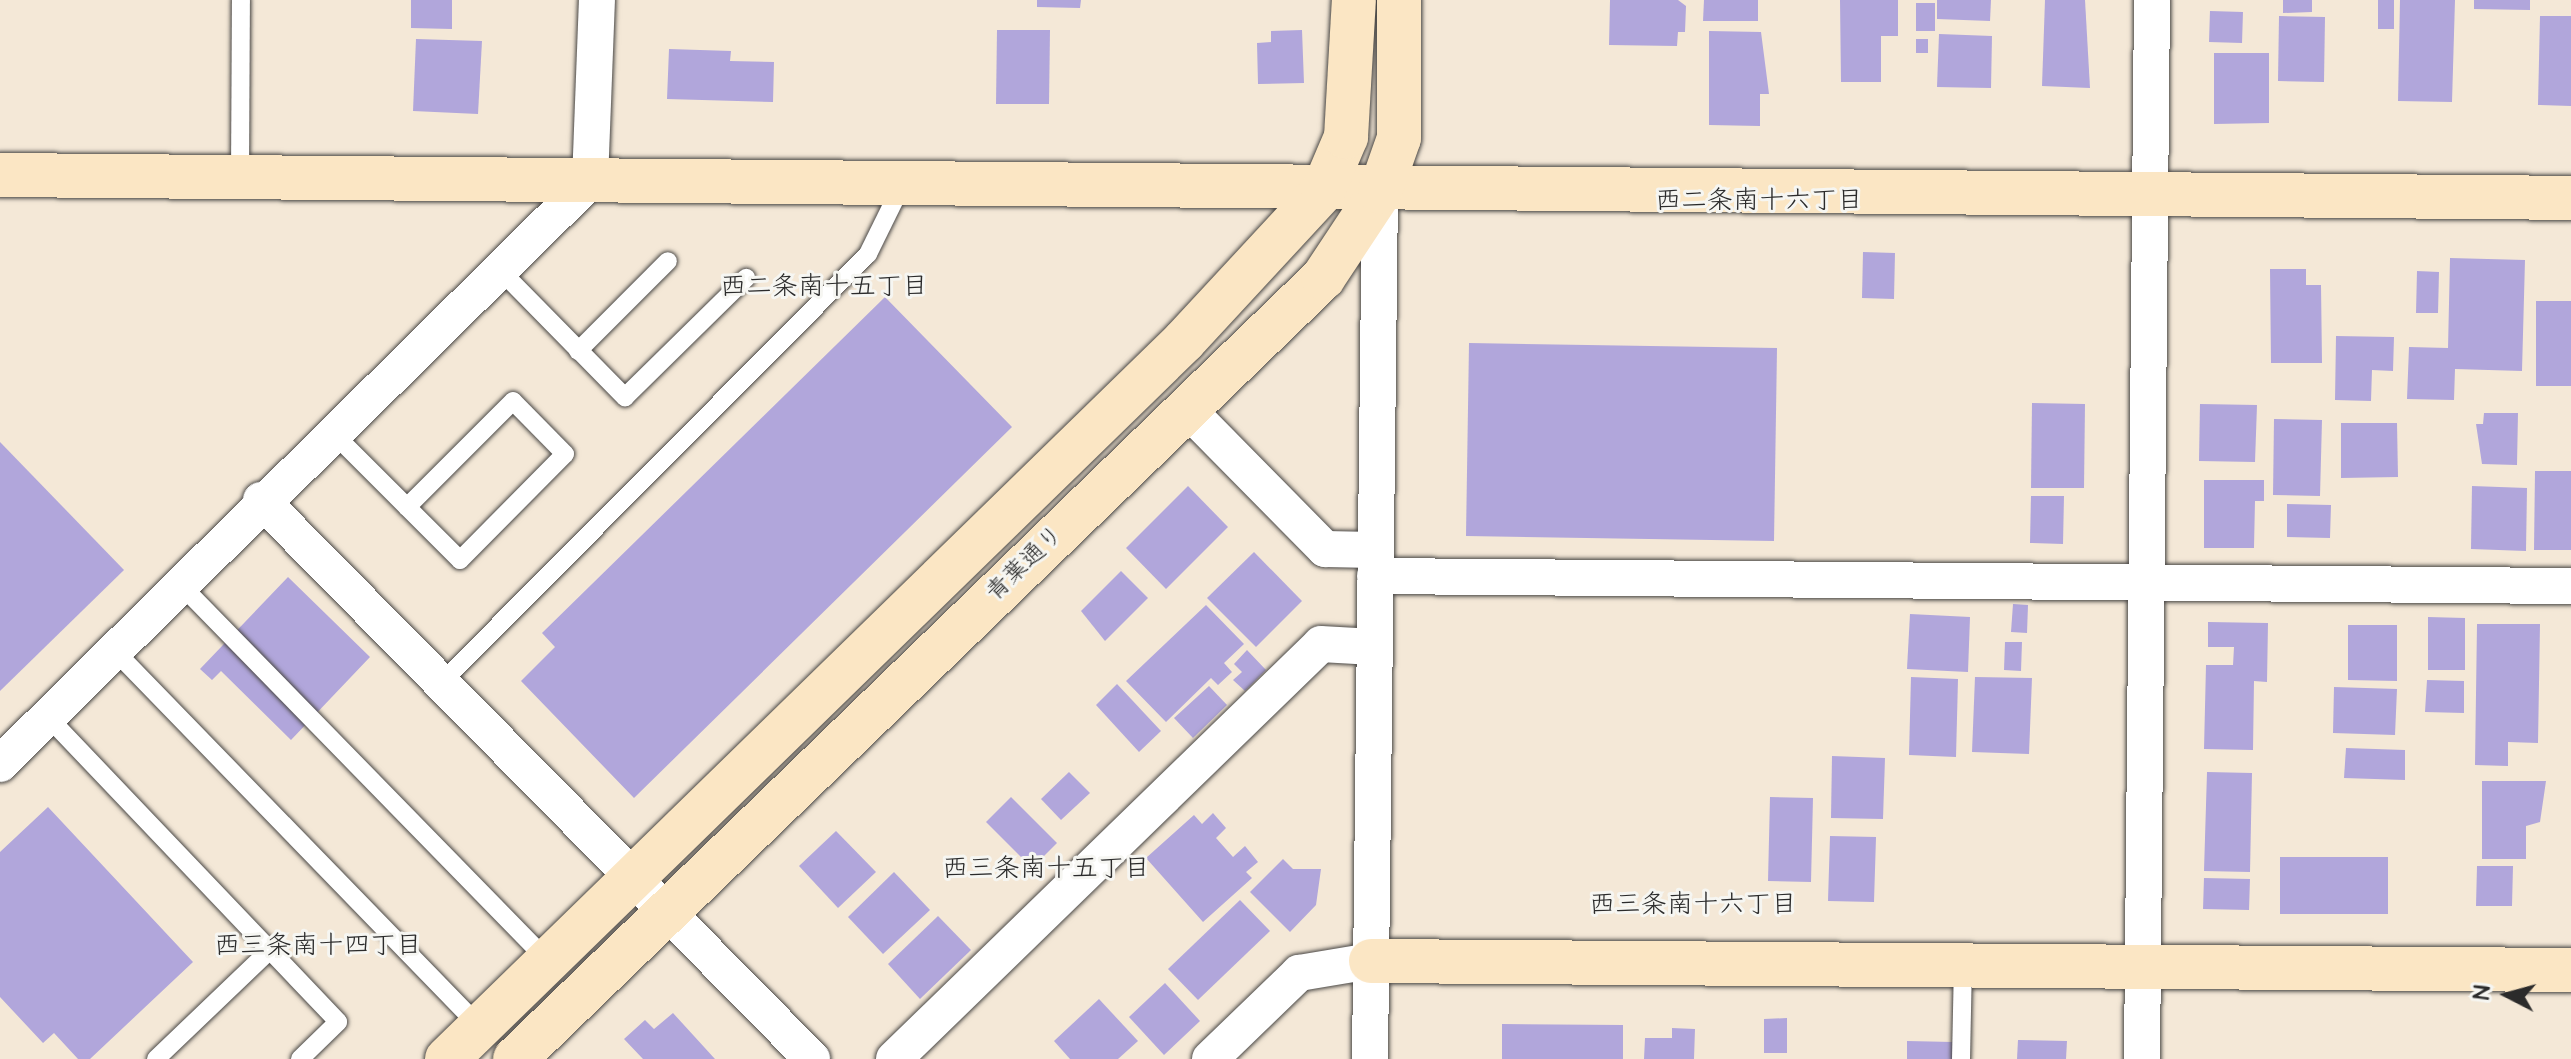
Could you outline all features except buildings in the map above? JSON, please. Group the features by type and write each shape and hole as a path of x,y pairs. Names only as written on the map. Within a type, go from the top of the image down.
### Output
{"street":[{"path":"0,764 261,500 590,181 597,0"},
{"path":"447,1059 1184,341 1323,191 1346,137 1354,0"},
{"name":"青葉通り","path":"515,1059 1323,278 1380,192 1399,138 1399,0"},
{"path":"2142,1059 2152,585 2152,0"},
{"path":"0,175 1380,192 2571,198"},
{"path":"1370,1059 1380,192"},
{"path":"1187,409 1325,549 1375,563 2152,585 2571,586"},
{"path":"261,500 812,1059"},
{"path":"894,1059 1321,644 1374,647"},
{"path":"1210,1059 1299,973 1371,961 2571,970"}],"lane":[{"path":"240,177 241,0"},
{"path":"442,682 868,254 902,185"},
{"path":"578,351 668,261"},
{"path":"499,269 625,397 746,278"},
{"path":"332,432 407,507 460,560 565,454 513,401 407,507"},
{"path":"179,583 548,961"},
{"path":"113,649 480,1027"},
{"path":"47,716 338,1022 300,1059"},
{"path":"156,1059 270,950"},
{"path":"1961,1059 1963,964"}],"district":[{"name":"西二条南十六丁目","path":"1759,201"},
{"name":"西二条南十五丁目","path":"824,287"},
{"name":"西三条南十五丁目","path":"1046,869"},
{"name":"西三条南十六丁目","path":"1693,905"},
{"name":"西三条南十四丁目","path":"318,946"}]}
